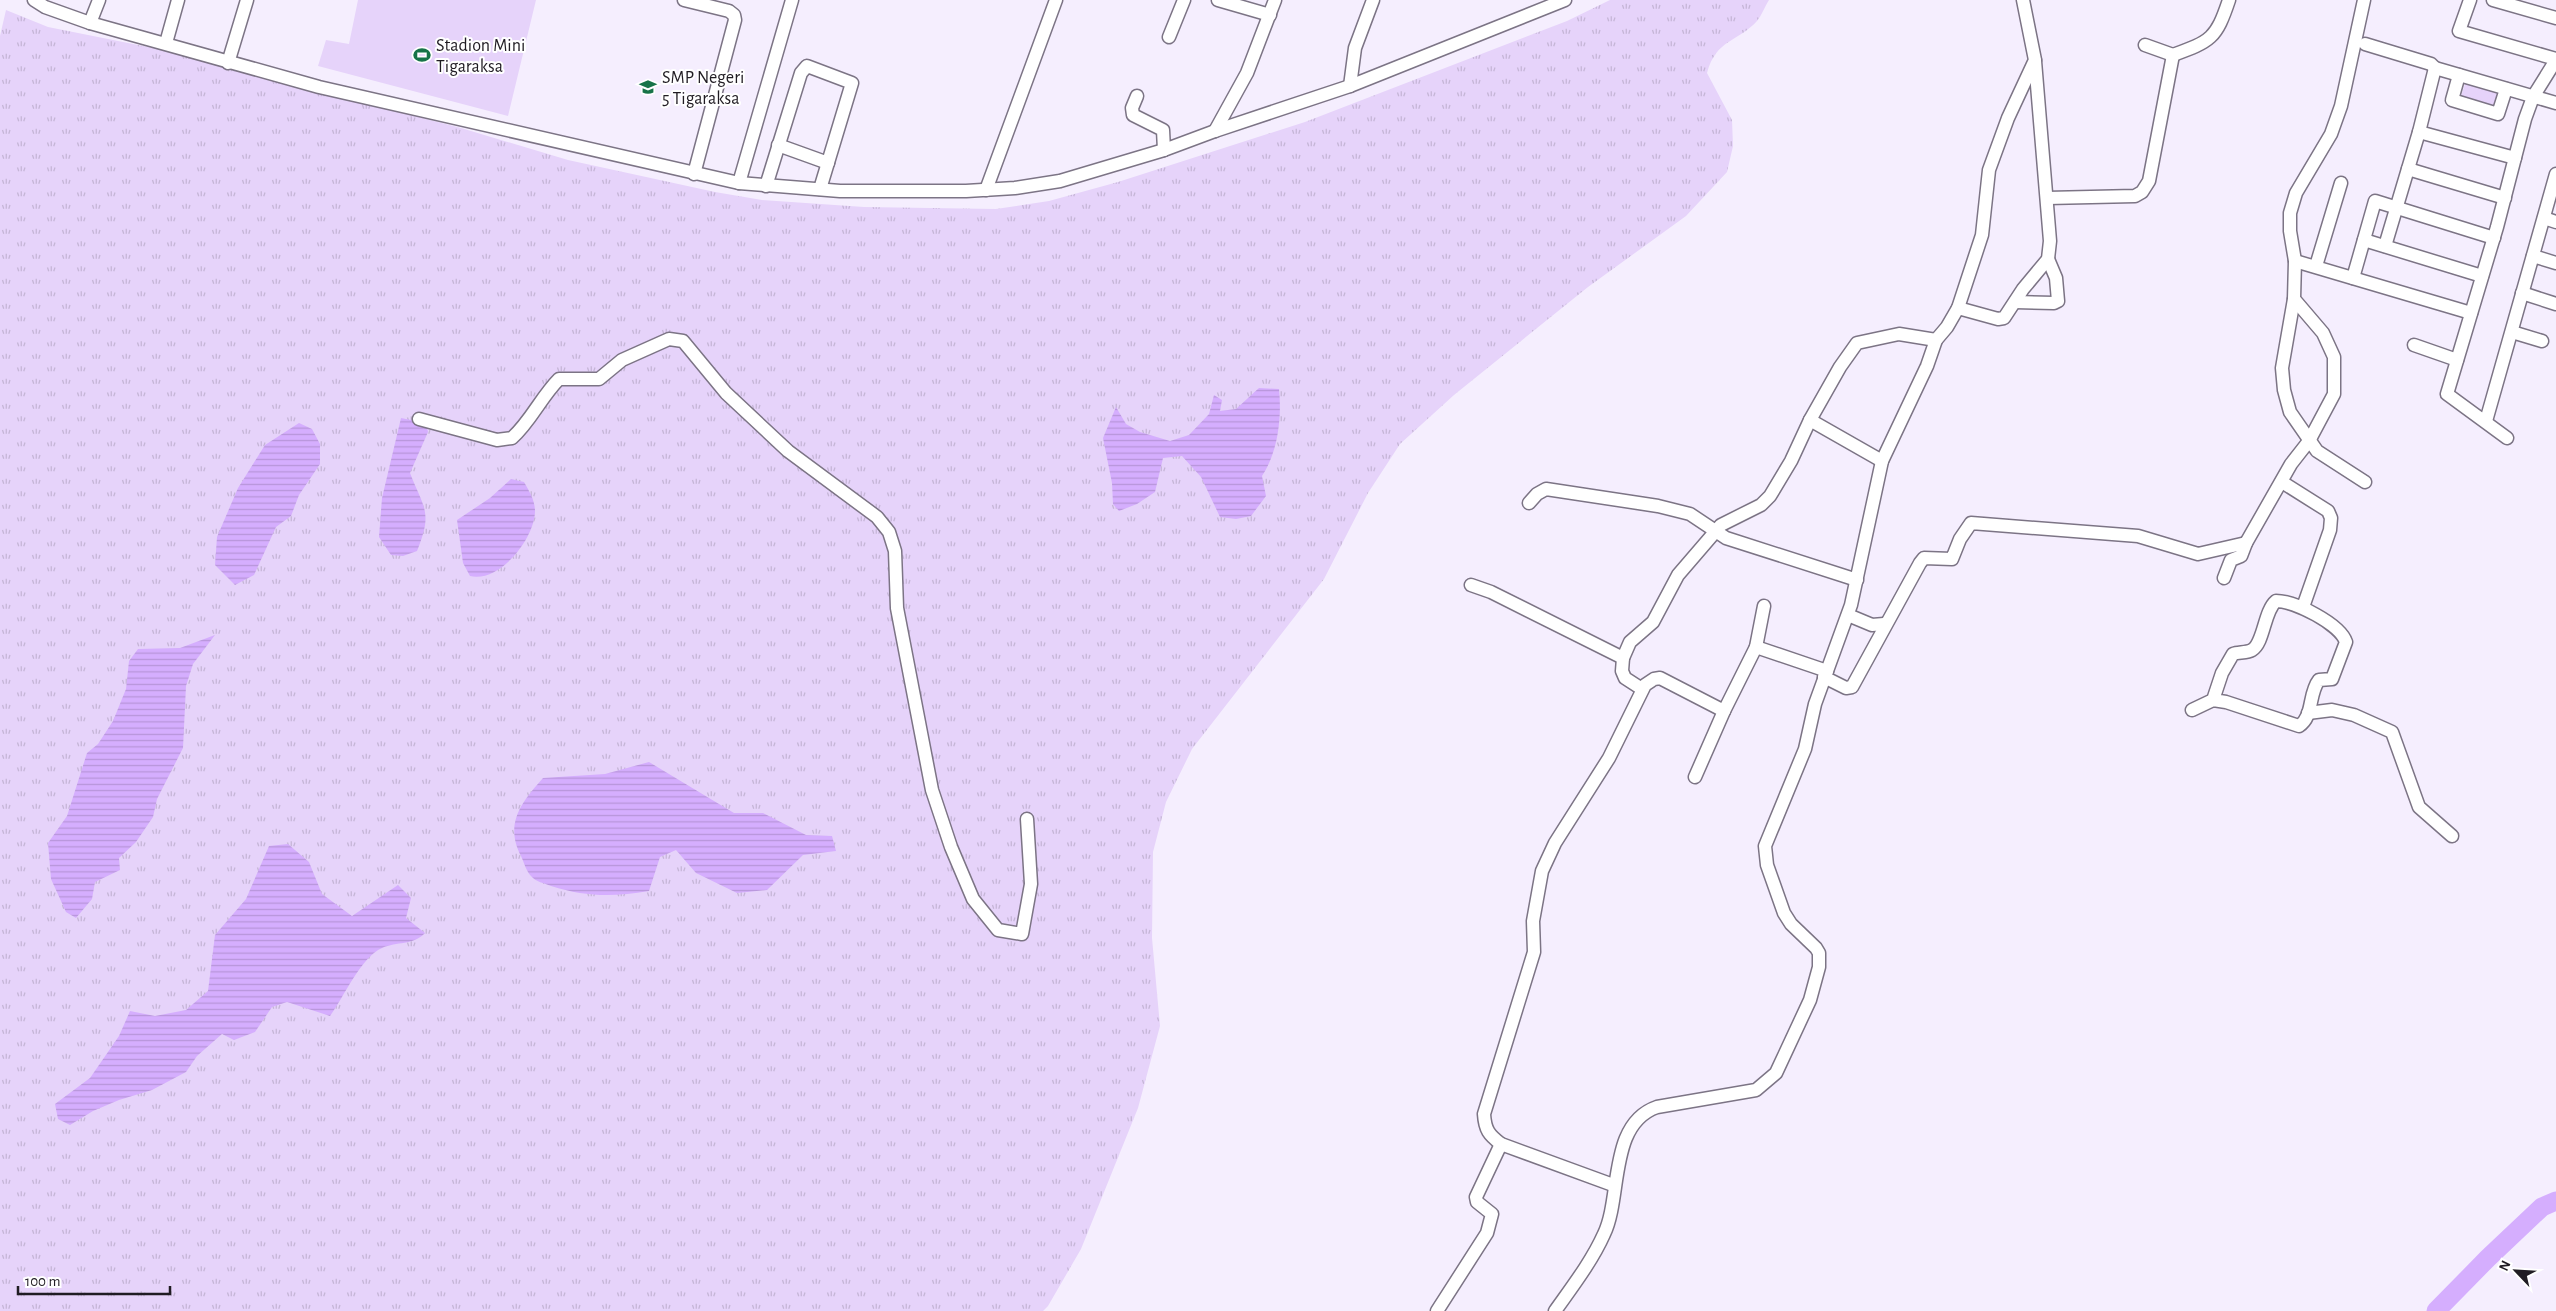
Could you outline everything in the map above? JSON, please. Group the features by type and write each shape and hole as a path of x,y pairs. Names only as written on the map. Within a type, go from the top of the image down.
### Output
{"street":[{"path":"34,0 45,7 90,23 228,62 319,87 505,131 599,150 694,174 739,183 850,191 986,190 1060,180 1164,150 1350,86 1566,0"},
{"path":"90,23 99,0"},
{"path":"166,43 178,0"},
{"path":"228,62 247,0"},
{"path":"684,0 729,11 734,15 735,20 694,174"},
{"path":"739,183 792,0"},
{"path":"986,190 1056,0"},
{"path":"1169,37 1184,0"},
{"path":"1218,0 1270,15"},
{"path":"1215,131 1247,73 1275,0"},
{"path":"1350,86 1355,48 1373,0"},
{"path":"2015,302 2054,303 2058,301 2056,278 2048,259 2050,241 2035,60 2024,0"},
{"path":"2145,45 2173,54 2211,38 2218,30 2228,0"},
{"path":"2364,0 2341,106 2331,134 2296,192 2290,212 2290,231 2294,261 2294,299 2282,368 2284,390 2290,412 2309,441 2317,451 2365,482"},
{"path":"2470,0 2459,31 2556,60 2533,97 2494,238 2447,394 2507,438"},
{"path":"2493,0 2556,18"},
{"path":"2365,44 2431,64 2435,68 2556,102"},
{"path":"2047,198 2135,196 2142,192 2149,181 2173,54"},
{"path":"1555,1311 1606,1232 1613,1184 1631,1128 1640,1115 1657,1107 1756,1090 1776,1073 1810,1000 1819,967 1819,953 1787,920 1765,856 1766,846 1805,749 1826,674 1848,615 1858,580 1882,461 1927,366 1936,340 1947,328 1958,308 1982,235 1989,170 2008,118 2035,60"},
{"path":"766,186 803,68 807,66 850,80 852,87 820,189"},
{"path":"2385,246 2419,132 2435,68"},
{"path":"2459,75 2452,100 2498,114 2506,89"},
{"path":"1137,96 1132,108 1133,115 1163,130 1164,150"},
{"path":"2419,132 2515,158"},
{"path":"778,145 828,163"},
{"path":"2408,169 2505,198"},
{"path":"2486,421 2533,256 2550,220 2556,174"},
{"path":"2316,266 2341,183"},
{"path":"2353,278 2375,201 2494,238"},
{"path":"2364,240 2482,276"},
{"path":"2533,256 2556,263"},
{"path":"1958,308 1998,319 2004,318 2048,259"},
{"path":"2294,261 2471,313"},
{"path":"2522,293 2556,304"},
{"path":"2224,578 2231,560 2240,557 2246,542 2291,464 2309,441 2334,394 2334,357 2323,333 2294,299"},
{"path":"2512,332 2542,341"},
{"path":"1642,689 1625,678 1622,671 1623,658 1630,642 1657,616 1678,576 1716,531 1728,520 1760,505 1770,496 1791,461 1810,420 1840,367 1857,343 1898,334 1936,340"},
{"path":"419,419 497,440 512,438 544,395 559,379 598,379 622,360 669,339 683,341 726,393 788,451 877,517 889,532 895,552 897,608 932,790 951,848 973,899 998,930 1022,934 1031,884 1027,820"},
{"path":"2414,345 2457,360"},
{"path":"1810,420 1882,461"},
{"path":"2282,482 2328,512 2331,518 2330,530 2303,607"},
{"path":"1529,503 1542,490 1552,490 1658,506 1690,514 1726,538 1858,580"},
{"path":"1756,647 1826,674 1846,688 1852,688 1884,624 1895,610 1920,563 1924,558 1952,559 1960,539 1971,523 2138,536 2198,554 2246,542"},
{"path":"1471,585 1491,592 1623,658"},
{"path":"2192,710 2213,700 2226,702 2295,726 2303,723 2308,713 2309,701 2316,683 2319,680 2332,679 2346,642 2344,634 2303,607 2280,601 2274,603 2257,646 2252,650 2233,654 2222,673 2213,700"},
{"path":"1695,776 1724,711 1756,647 1764,606"},
{"path":"1848,615 1872,625 1884,624"},
{"path":"1613,1184 1501,1144 1488,1134 1484,1114 1534,952 1533,921 1542,871 1555,843 1609,758 1642,689 1648,682 1660,678 1724,711"},
{"path":"2308,713 2332,710 2354,715 2392,732 2419,807 2452,836"},
{"path":"1437,1311 1453,1282 1487,1233 1492,1214 1477,1202 1476,1197 1501,1144"}],"green space":[{"name":"Stadion Mini Tigaraksa","path":"358,0 536,0 508,116 318,66 326,40 349,44"},
{"path":"1610,0 1769,0 1757,21 1750,28 1728,42 1716,53 1707,73 1732,120 1733,146 1727,172 1686,216 1588,287 1454,395 1400,444 1368,493 1324,579 1192,749 1166,802 1153,852 1152,938 1160,1026 1138,1108 1081,1249 1048,1306 1043,1311 0,1311 0,36 6,10 48,27 153,48 461,128 568,160 715,192 762,200 864,207 996,209 1049,201 1118,182 1305,122 1567,21"},
{"path":"2466,81 2500,91 2494,110 2460,99"}],"shaded area":[{"path":"1259,388 1279,389 1280,411 1278,434 1272,456 1262,476 1266,496 1251,516 1236,519 1220,517 1201,477 1182,456 1163,458 1155,492 1137,504 1119,511 1113,504 1112,483 1103,438 1116,407 1126,424 1140,432 1170,441 1189,435 1209,414 1214,395 1222,400 1220,411 1236,409"},
{"path":"401,418 426,423 428,432 410,473 423,503 426,519 425,527 417,551 403,556 391,555 379,537 382,498"},
{"path":"299,423 312,429 320,444 320,464 299,495 291,516 276,527 254,575 235,585 215,565 217,537 238,488 265,445"},
{"path":"511,479 524,482 533,499 535,511 529,534 514,556 504,566 493,573 470,576 463,563 457,520 490,498"},
{"path":"215,635 193,664 186,686 183,748 157,799 153,817 136,842 119,858 120,870 95,882 92,899 76,918 66,912 51,879 48,843 67,816 87,753 98,744 113,721 126,689 129,661 138,649 180,648"},
{"path":"649,762 734,813 763,813 806,835 832,836 836,851 803,855 767,890 737,893 696,873 676,850 660,857 649,891 611,895 588,894 551,886 531,876 526,869 516,844 515,823 522,805 543,778 605,774"},
{"path":"288,844 309,862 322,894 352,916 398,885 411,898 406,918 425,933 410,942 388,946 374,953 353,978 330,1016 287,1002 272,1007 255,1032 234,1040 222,1034 197,1056 186,1072 152,1090 119,1100 93,1111 70,1125 58,1119 55,1104 90,1078 119,1036 130,1011 155,1016 186,1010 208,991 215,935 246,899 269,846"}],"waterway":[{"path":"2436,1311 2542,1207 2556,1201"}],"place":[{"name":"Stadion Mini Tigaraksa","path":"422,55"},
{"name":"SMP Negeri 5 Tigaraksa","path":"648,87"}]}
